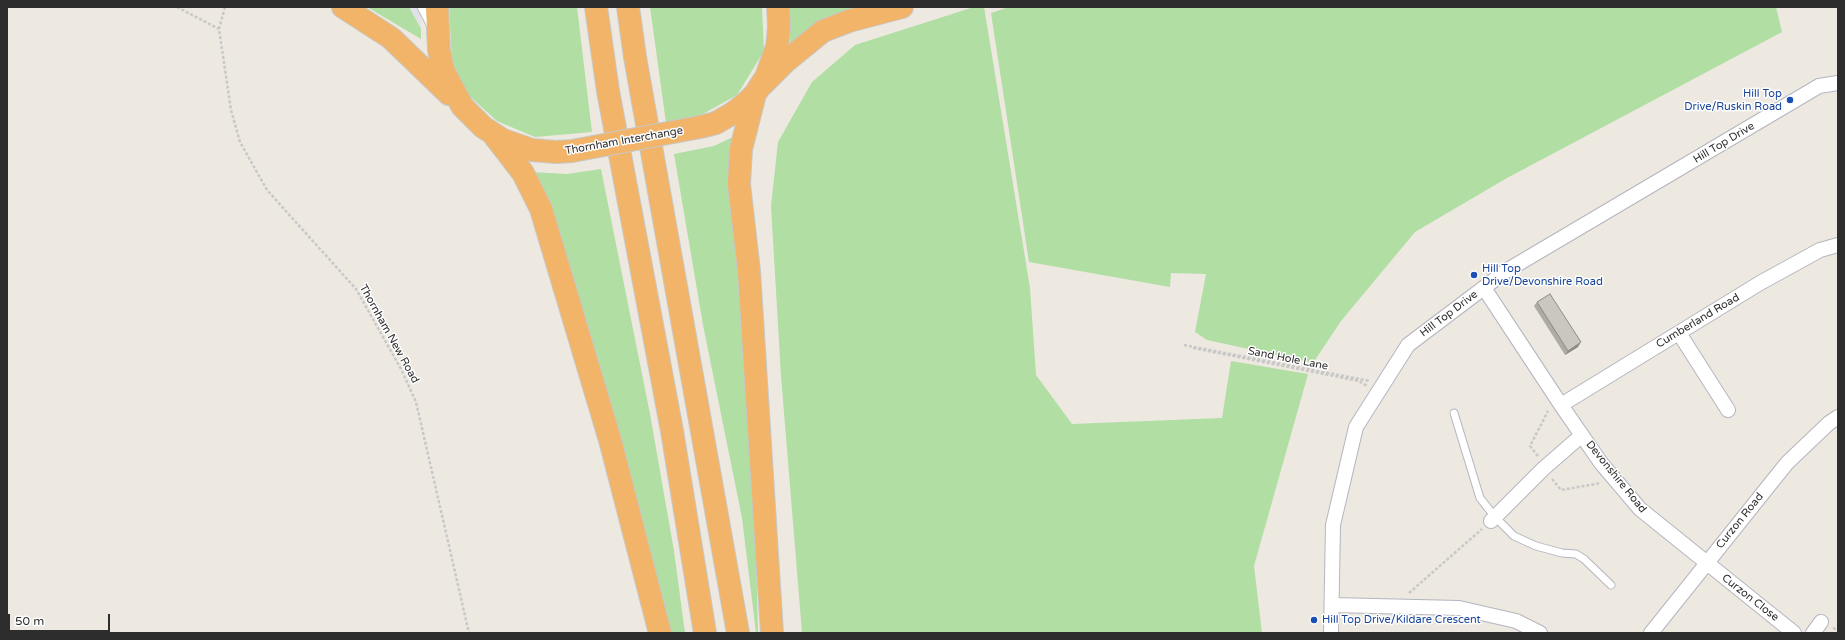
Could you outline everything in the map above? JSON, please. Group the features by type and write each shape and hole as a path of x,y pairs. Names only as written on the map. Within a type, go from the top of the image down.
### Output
{"highway":[{"path":"343,7 391,38 462,106"},
{"name":"Thornham Interchange","path":"437,7 438,39 443,70 462,106 473,118 493,134 522,148 542,152 572,151 700,128 716,123 733,113 758,89 769,70 777,47 779,27 778,7"},
{"path":"596,7 608,91 672,431 705,633"},
{"path":"628,7 635,58 738,633"},
{"path":"772,633 749,271 739,184 741,149 758,89 785,62 823,31 849,21 902,7"},
{"path":"493,134 523,173 541,208 610,440 660,633"}],"street":[{"name":"Hill Top Drive","path":"1331,633 1333,525 1356,428 1408,344 1506,271 1820,86 1838,84"},
{"name":"Cumberland Road","path":"1559,402 1820,250 1838,245"},
{"name":"Devonshire Road","path":"1484,288 1559,402 1616,480 1640,509 1706,563"},
{"path":"1680,332 1728,410"},
{"name":"Curzon Road","path":"1651,633 1787,463 1829,423 1838,417"},
{"name":"Devonshire Road","path":"1493,519 1544,467 1582,435"},
{"name":"Curzon Close","path":"1706,563 1794,633"},
{"path":"1332,605 1459,608 1516,621 1540,633"}],"lane":[{"path":"421,7 438,39"},
{"path":"1454,413 1480,498 1493,519 1514,536 1536,546 1562,553 1576,554 1584,559 1611,584"}],"path":[{"path":"177,7 219,29"},
{"name":"Thornham New Road","path":"226,7 219,29 231,110 240,142 267,190 356,289 401,369 416,402 469,633"},
{"path":"1184,344 1380,388"},
{"name":"Sand Hole Lane","path":"1193,348 1359,381 1380,388"},
{"path":"1559,402 1550,408 1530,446 1544,467 1561,490 1616,480"},
{"path":"1394,607 1493,519"}],"shaded area":[{"path":"409,7 420,7 421,29"}],"green space":[{"path":"367,7 409,7 421,29 421,39"},
{"path":"449,7 577,7 592,132 535,137 497,121 466,93 452,61"},
{"path":"650,7 762,7 764,51 737,95 694,119 666,123"},
{"path":"790,7 861,7 790,43"},
{"path":"974,7 984,7 1030,288 1036,375 1072,424 1222,418 1231,361 1308,374 1254,566 1262,633 802,633 781,376 771,206 778,142 812,82 855,45"},
{"path":"1009,7 1776,7 1782,32 1507,178 1415,232 1341,321 1313,363 1207,340 1195,332 1206,274 1171,273 1170,287 1029,262 991,13"},
{"path":"737,135 746,345 754,460 758,633 756,633 742,518 703,325 674,154 714,146"},
{"path":"601,169 650,414 674,551 685,633 669,633 660,587 611,414 531,172 567,174"}],"building":[{"path":"1550,294 1581,342 1568,351 1537,302"}],"place":[{"name":"Hill Top Drive/Ruskin Road","path":"1790,100"},
{"name":"Hill Top Drive/Devonshire Road","path":"1474,275"},
{"name":"Hill Top Drive/Kildare Crescent","path":"1314,620"}]}
